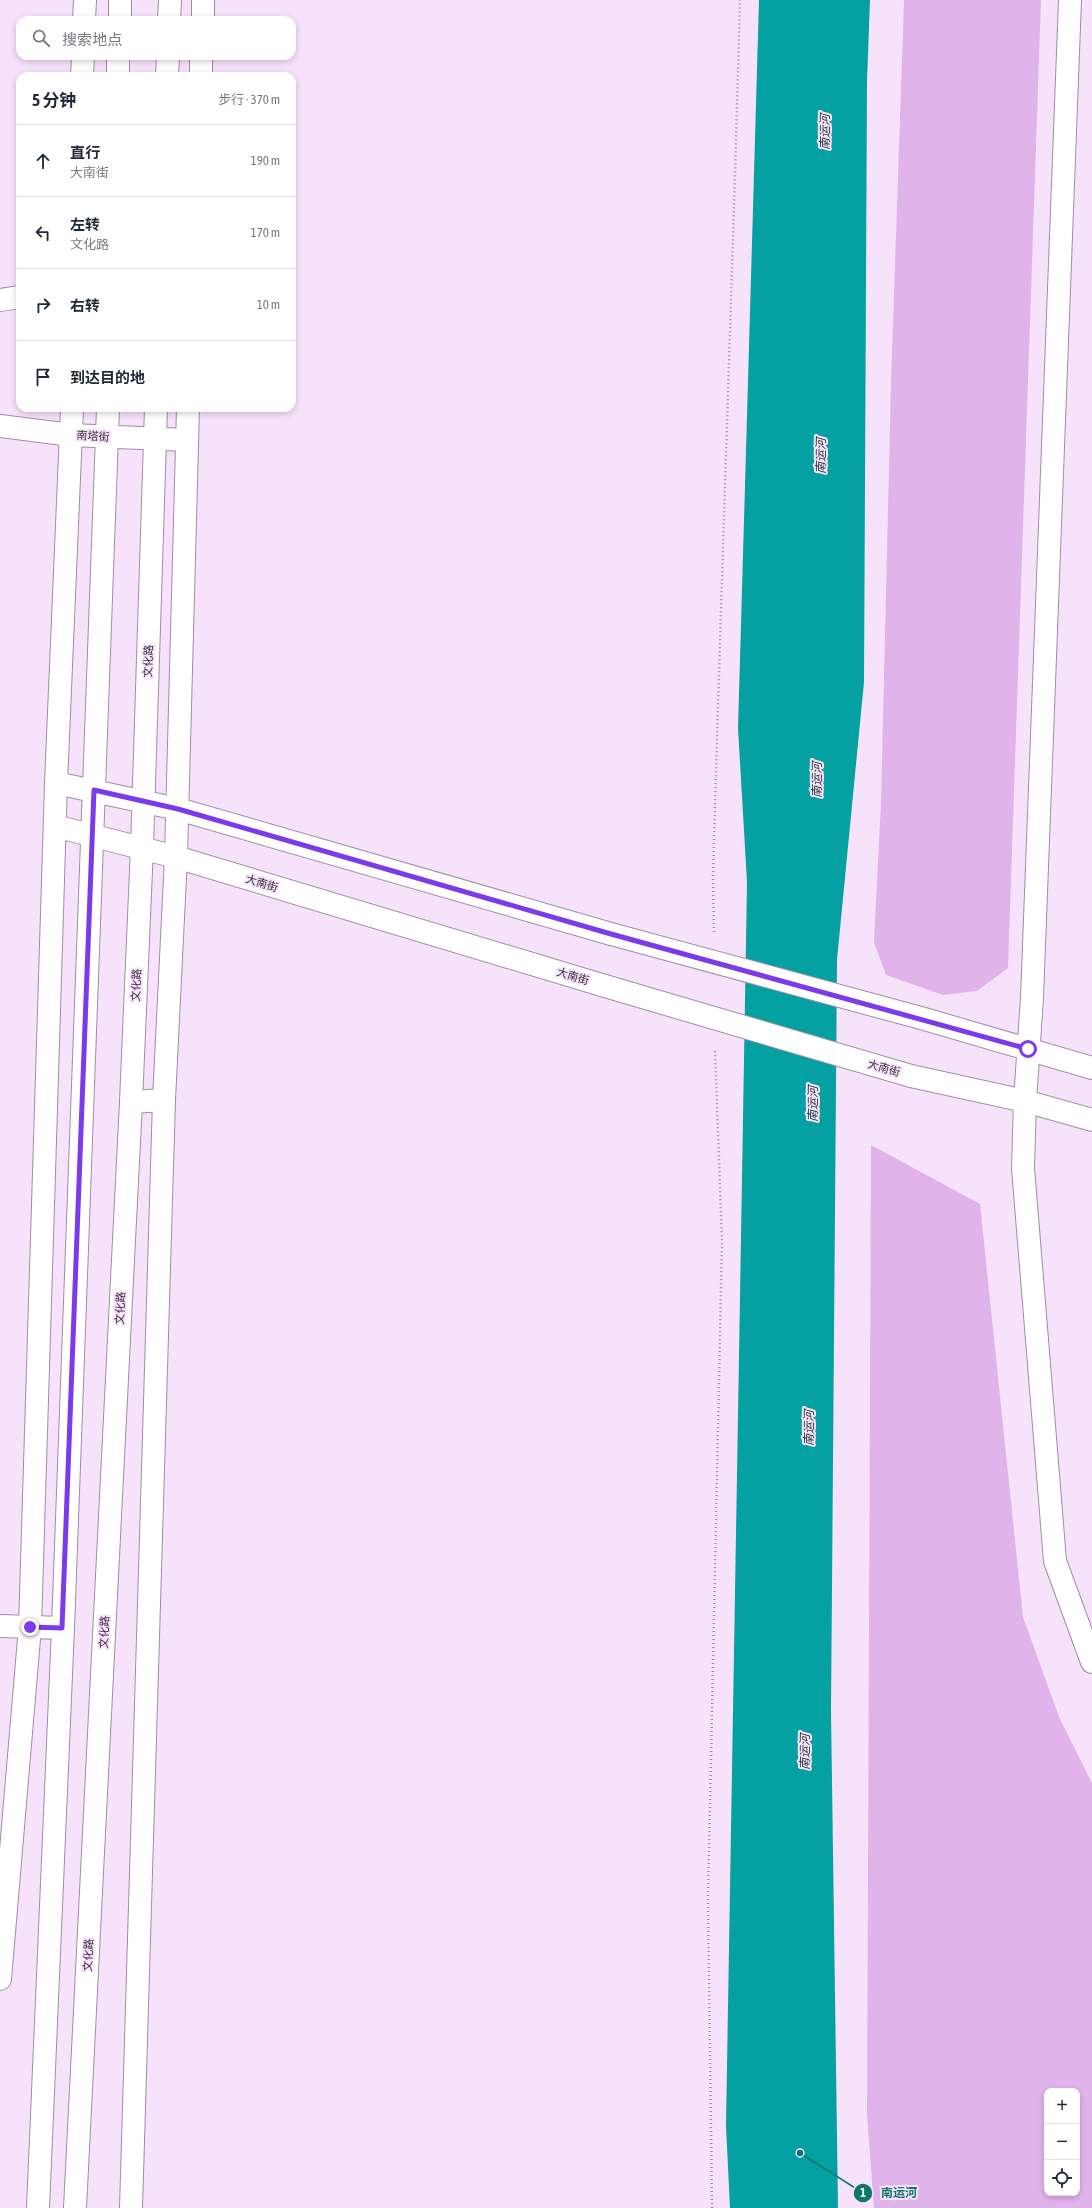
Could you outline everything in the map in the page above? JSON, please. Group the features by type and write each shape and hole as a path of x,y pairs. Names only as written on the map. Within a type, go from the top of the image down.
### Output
{"street":[{"path":"84,16 85,0"},
{"path":"120,0 120,16"},
{"path":"169,16 170,0"},
{"path":"203,16 204,0"},
{"path":"1070,0 1025,1101 1024,1168 1055,1561 1092,1662"},
{"path":"82,72 83,60"},
{"path":"118,60 118,72"},
{"path":"167,72 168,60"},
{"path":"201,60 201,72"},
{"path":"0,300 16,298"},
{"path":"0,1979 30,1627 56,783 72,412"},
{"path":"38,2208 93,835 108,412"},
{"name":"文化路","path":"75,2208 131,1102 144,801 156,412"},
{"path":"131,2208 164,1100 178,809 188,412"},
{"name":"南塔街","path":"0,426 71,435 155,440 187,440"},
{"path":"56,783 178,809 611,934 921,1018 1092,1068"},
{"name":"大南街","path":"55,826 142,847 911,1076 1025,1101 1092,1120"},
{"path":"131,1102 164,1100"},
{"path":"0,1626 62,1628"}],"path":[{"path":"714,933 713,878 721,570 740,0"},
{"path":"712,2208 708,1898 722,1242 715,1047"}],"shaded area":[{"path":"904,0 1041,0 1008,968 977,991 943,995 886,975 874,942 881,803 891,382"},
{"path":"871,1145 980,1204 1023,1617 1059,1717 1092,1783 1092,2208 874,2208 867,2114"}],"water":[{"path":"759,0 870,0 867,81 864,682 837,960 831,1711 838,2208 730,2208 726,2126 747,882 738,728"}],"place":[{"name":"南运河","path":"800,2153"}],"route":[{"path":"30,1627 62,1628 94,790 178,809 611,934 921,1018 1028,1049"}]}
